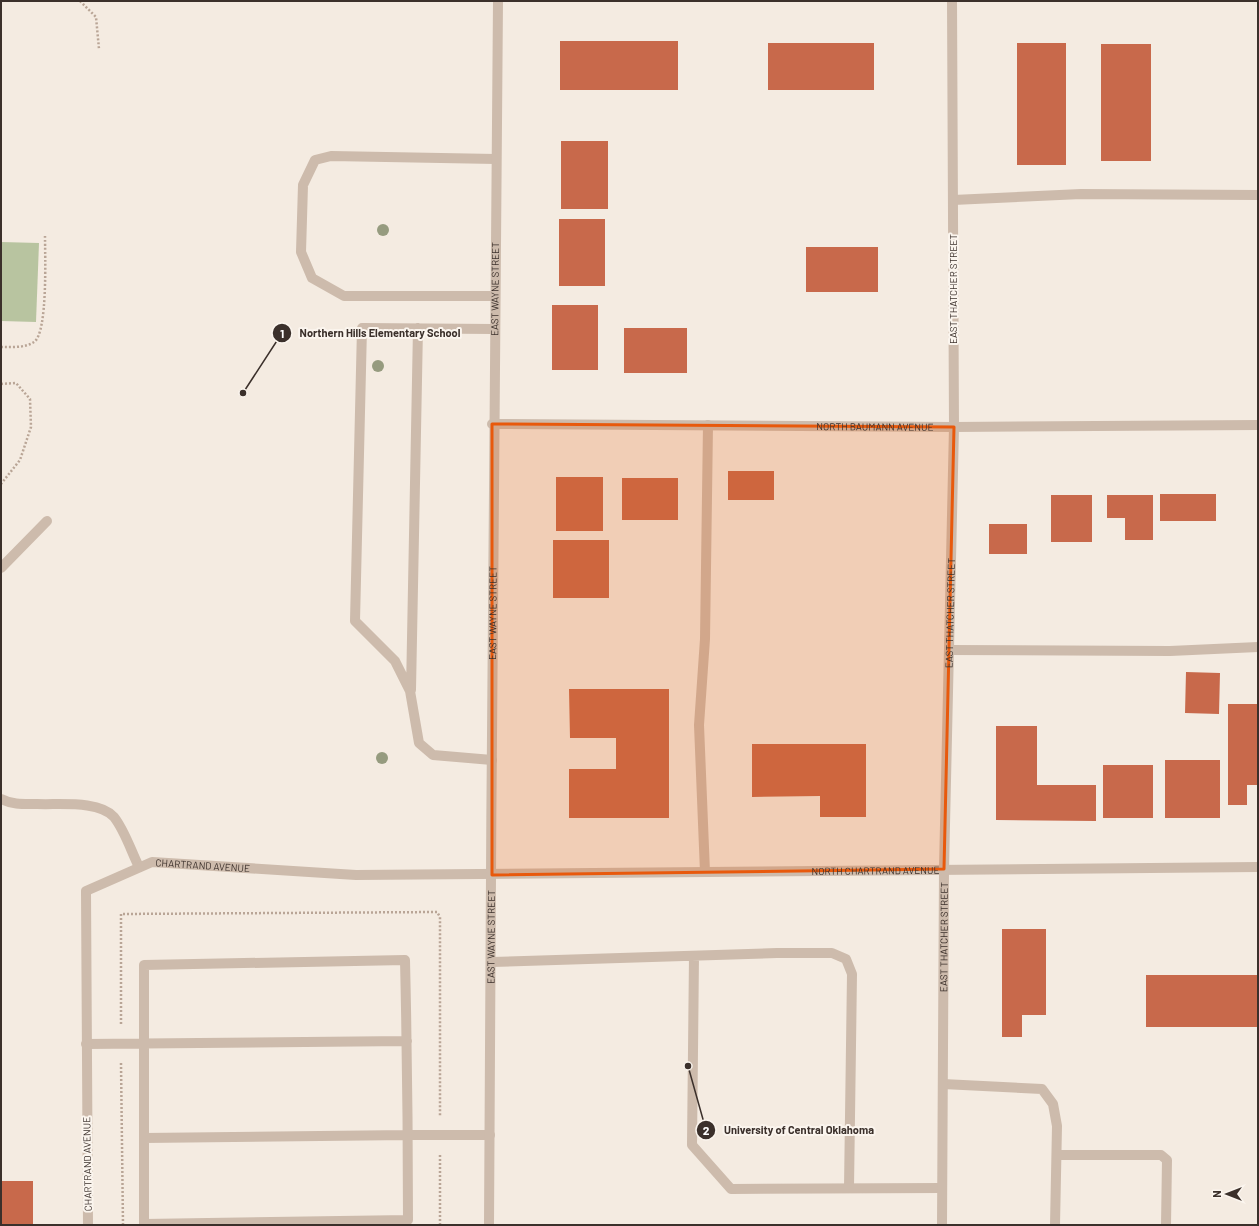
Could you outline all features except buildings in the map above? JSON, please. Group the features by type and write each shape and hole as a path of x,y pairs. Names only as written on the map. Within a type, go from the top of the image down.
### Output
{"street":[{"name":"EAST WAYNE STREET","path":"489,1225 492,962 492,424 498,1"},
{"name":"EAST THATCHER STREET","path":"942,1225 944,869 954,427 952,1"},
{"path":"494,296 344,296 312,278 302,252 303,185 315,160 331,156 496,159"},
{"path":"953,200 1082,194 1258,195"},
{"path":"411,697 395,661 356,621 362,328 493,329"},
{"path":"418,328 411,697 420,743 433,755 492,760"},
{"name":"NORTH BAUMANN AVENUE","path":"492,424 954,427 1258,425"},
{"path":"705,872 698,726 705,639 708,425"},
{"path":"1,568 47,521"},
{"path":"949,650 1163,651 1258,647"},
{"path":"1,799 17,804 71,805 104,809 113,816 119,825 139,867"},
{"name":"CHARTRAND AVENUE","path":"88,1225 86,891 152,862 356,875 492,875"},
{"name":"NORTH CHARTRAND AVENUE","path":"492,875 944,869 1258,867"},
{"path":"492,962 832,953 846,959 852,974 849,1188"},
{"path":"694,956 692,1145 731,1189 942,1188"},
{"path":"405,960 408,1220 144,1224 144,1043 144,965 405,960"},
{"path":"86,1044 407,1041"},
{"path":"943,1084 1042,1090 1053,1104 1057,1126 1055,1225"},
{"path":"144,1138 490,1135"},
{"path":"1056,1155 1161,1155 1167,1160 1166,1225"}],"path":[{"path":"80,1 96,17 99,48"},
{"path":"1,347 20,347 35,342 41,333 44,308 45,236"},
{"path":"1,384 16,383 30,399 32,427 20,460 1,484"},
{"path":"122,1225 121,914 437,912 440,917 440,1225"}],"highlighted area":[{"path":"492,424 954,427 944,869 492,875"}],"green space":[{"path":"1,242 39,243 36,322 1,321"}],"place":[{"name":"Northern Hills Elementary School","path":"243,393"},
{"name":"University of Central Oklahoma","path":"688,1066"}]}
